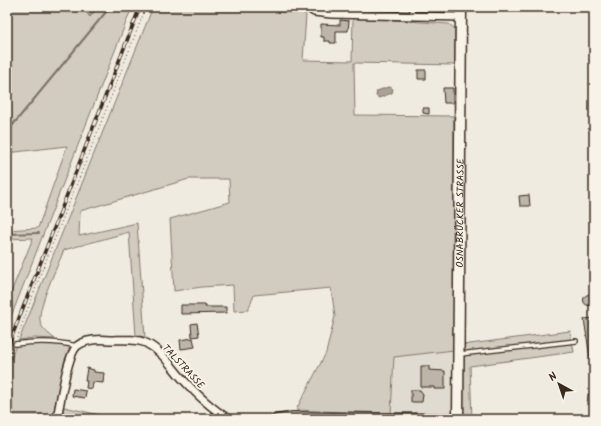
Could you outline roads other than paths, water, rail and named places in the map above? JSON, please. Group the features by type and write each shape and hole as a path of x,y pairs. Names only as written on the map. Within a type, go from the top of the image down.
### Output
{"main road":[{"name":"OSNABRÜCKER STRASSE","path":"458,418 461,12"}],"street":[{"path":"307,7 314,12 331,14 412,16 461,12"},
{"name":"TALSTRASSE","path":"77,346 96,339 134,340 153,347 210,407 229,419"},
{"path":"57,419 71,356 77,346"},
{"path":"275,419 293,416 458,418"}],"lane":[{"path":"412,7 412,16"},
{"path":"15,344 35,341 59,342 77,346"},
{"path":"458,354 576,341"}],"waterway":[{"path":"7,132 110,7"},
{"path":"7,234 39,233"}],"railway":[{"path":"7,349 140,7"}]}
